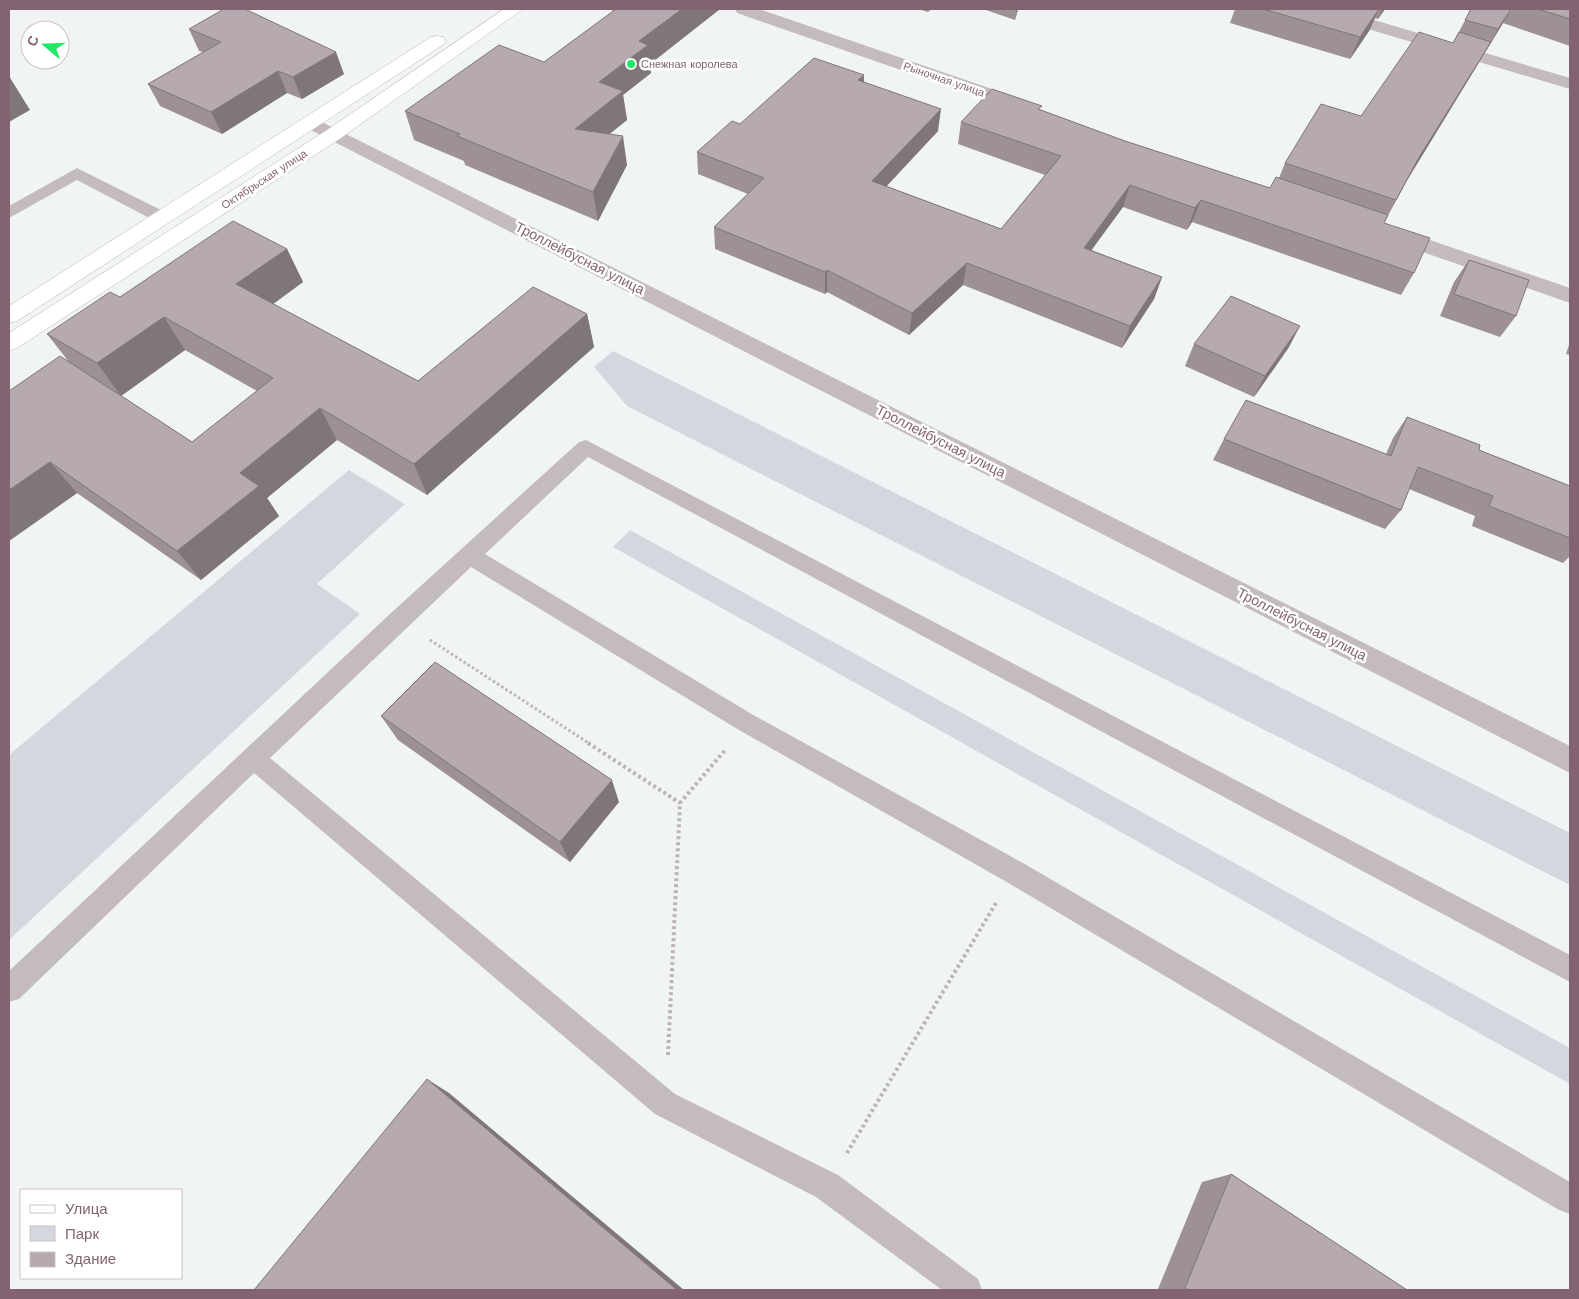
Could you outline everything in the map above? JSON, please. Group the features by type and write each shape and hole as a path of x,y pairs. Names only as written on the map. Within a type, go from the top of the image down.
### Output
{"main road":[{"name":"Октябрьская улица","path":"9,316 312,123 486,9"},
{"name":"Октябрьская улица","path":"9,343 334,134 515,9"}],"street":[{"name":"Рыночная улица","path":"743,9 1044,113"},
{"path":"1320,9 1570,84"},
{"name":"Троллейбусная улица","path":"312,123 1570,760"},
{"path":"1373,228 1570,296"}],"lane":[{"path":"9,213 77,173 163,218"},
{"path":"9,988 399,620 586,447 1570,969"},
{"path":"469,555 747,723 1014,872 1570,1199"},
{"path":"253,758 665,1104 827,1186 967,1290"}],"path":[{"path":"399,620 680,803"},
{"path":"665,1104 680,803 747,723"},
{"path":"827,1186 1014,872"}],"green space":[{"path":"613,351 1570,833 1570,885 627,406 594,367"},
{"path":"349,470 405,504 317,584 360,614 9,940 9,755"},
{"path":"630,530 1570,1048 1570,1084 613,547"}],"building":[{"path":"224,9 245,9 336,52 293,77 278,71 211,112 148,84 221,42 189,29"},
{"path":"616,9 682,9 639,41 648,45 599,82 623,91 575,129 623,136 593,192 457,136 460,134 405,111 499,45 544,62"},
{"path":"1263,9 1379,9 1360,37"},
{"path":"1471,9 1511,9 1498,29 1465,20"},
{"path":"1538,9 1570,9 1570,19"},
{"path":"1419,32 1453,43 1459,32 1491,42 1418,159 1396,200 1285,163 1321,104 1361,116"},
{"path":"814,58 864,75 858,80 941,109 872,181 1001,229 1061,156 961,122 992,89 1042,106 1038,109 1125,141 1270,188 1276,177 1388,215 1384,223 1430,238 1414,273 1201,200 1195,208 1130,185 1084,248 1162,277 1130,326 967,263 912,313 827,270 825,272 714,227 764,178 697,152 732,121 740,124"},
{"path":"233,221 287,249 236,284 418,381 533,287 587,314 414,464 320,408 240,473 259,486 177,551 50,462 9,490 9,391 60,356 192,442 273,378 164,317 97,363 47,334 110,292 120,297"},
{"path":"1469,260 1529,280 1516,316 1454,294"},
{"path":"1231,296 1300,326 1265,376 1194,344"},
{"path":"1246,400 1391,456 1407,417 1480,445 1479,450 1570,486 1570,538 1489,506 1493,496 1418,467 1401,510 1224,439"},
{"path":"435,662 612,780 560,842 381,716"},
{"path":"427,1079 677,1290 254,1290"},
{"path":"1231,1174 1407,1290 1188,1290 1185,1288"}],"place":[{"name":"Снежная королева","path":"631,64"}]}
